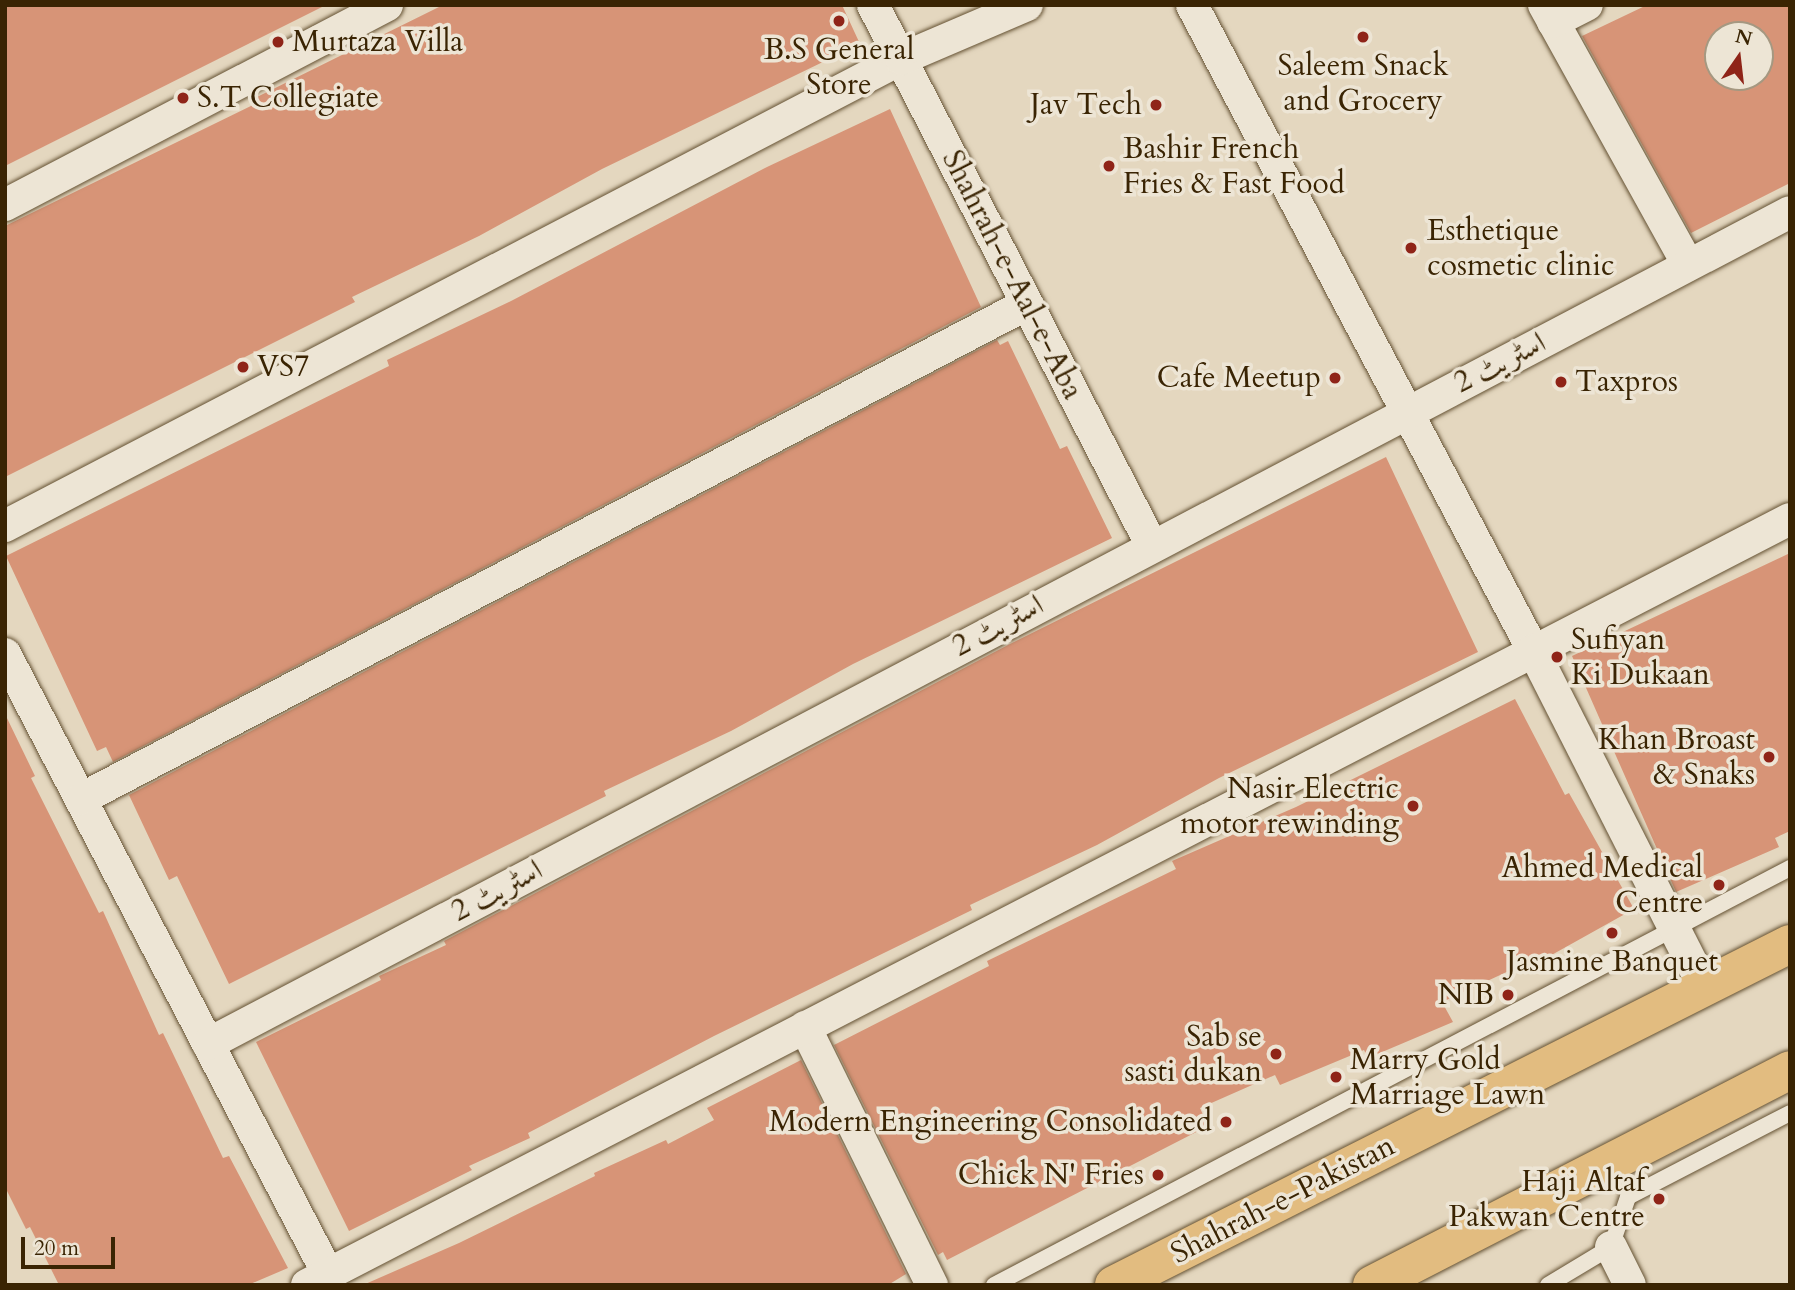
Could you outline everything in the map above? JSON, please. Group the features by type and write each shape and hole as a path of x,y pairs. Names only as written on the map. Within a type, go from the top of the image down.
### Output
{"highway":[{"name":"Shahrah-e-Pakistan","path":"1114,1285 1790,944"},
{"path":"1372,1285 1790,1070"}],"street":[{"path":"5,205 387,5"},
{"name":"Shahrah-e-Aal-e-Aba","path":"873,5 1151,544"},
{"path":"5,526 901,59 1027,5"},
{"path":"1192,5 1533,650 1704,987"},
{"path":"1587,5 1549,14 1688,264"},
{"name":"اسٹریٹ 2","path":"208,1044 1151,544 1790,212"},
{"path":"81,799 1027,304"},
{"path":"5,654 208,1044 317,1279 1790,519"},
{"path":"805,1027 932,1285"},
{"path":"1611,1247 1630,1285"}],"lane":[{"path":"994,1285 1671,926 1790,868"},
{"path":"1548,1285 1611,1247 1628,1197 1790,1113"}],"building":[{"path":"5,5 326,5 5,166"},
{"path":"443,5 842,5 860,44 602,169 479,236 352,297 355,302 5,477 5,226 259,102 257,97"},
{"path":"1647,5 1790,5 1790,183 1691,233 1582,36"},
{"path":"890,109 981,307 113,762 106,747 97,751 6,556 389,366 387,360 513,300 767,167"},
{"path":"997,340 1000,345 1008,341 1060,449 1067,446 1112,538 853,664 731,731 604,791 606,796 229,984 177,876 169,880 129,795"},
{"path":"1386,457 1478,652 1219,778 1097,845 970,905 972,910 714,1036 528,1133 530,1138 469,1166 472,1170 349,1231 256,1042 381,980 379,976 446,945 444,941 1008,645"},
{"path":"1790,553 1790,831 1775,838 1779,847 1676,892 1572,656"},
{"path":"1515,699 1565,795 1569,793 1634,909 1539,962 1537,958 1442,1002 1453,1022 1368,1058 1364,1050 1280,1085 1275,1075 1200,1108 1208,1126 947,1260 943,1252 938,1255 834,1045 989,966 987,961 1176,869 1172,861 1296,807"},
{"path":"5,714 35,776 31,778 99,913 103,911 159,1035 163,1033 223,1158 229,1156 288,1268 248,1285 59,1285 30,1227 26,1229 5,1187"},
{"path":"801,1060 906,1274 888,1285 363,1285 459,1243 595,1176 594,1173 666,1140 668,1144 714,1120 707,1108"}],"place":[{"name":"B.S General Store","path":"839,21"},
{"name":"Saleem Snack and Grocery","path":"1363,37"},
{"name":"Murtaza Villa","path":"278,42"},
{"name":"S.T Collegiate","path":"183,98"},
{"name":"Jav Tech","path":"1156,105"},
{"name":"Bashir French Fries & Fast Food","path":"1109,166"},
{"name":"Esthetique cosmetic clinic","path":"1411,248"},
{"name":"VS7","path":"243,367"},
{"name":"Cafe Meetup","path":"1335,378"},
{"name":"Taxpros","path":"1561,382"},
{"name":"Sufiyan Ki Dukaan","path":"1557,657"},
{"name":"Khan Broast & Snaks","path":"1769,757"},
{"name":"Nasir Electric motor rewinding","path":"1413,806"},
{"name":"Ahmed Medical Centre","path":"1719,885"},
{"name":"Jasmine Banquet","path":"1612,933"},
{"name":"NIB","path":"1508,995"},
{"name":"Sab se sasti dukan","path":"1276,1054"},
{"name":"Marry Gold Marriage Lawn","path":"1336,1077"},
{"name":"Modern Engineering Consolidated","path":"1226,1122"},
{"name":"Chick N' Fries","path":"1158,1175"},
{"name":"Haji Altaf Pakwan Centre","path":"1659,1199"}]}
